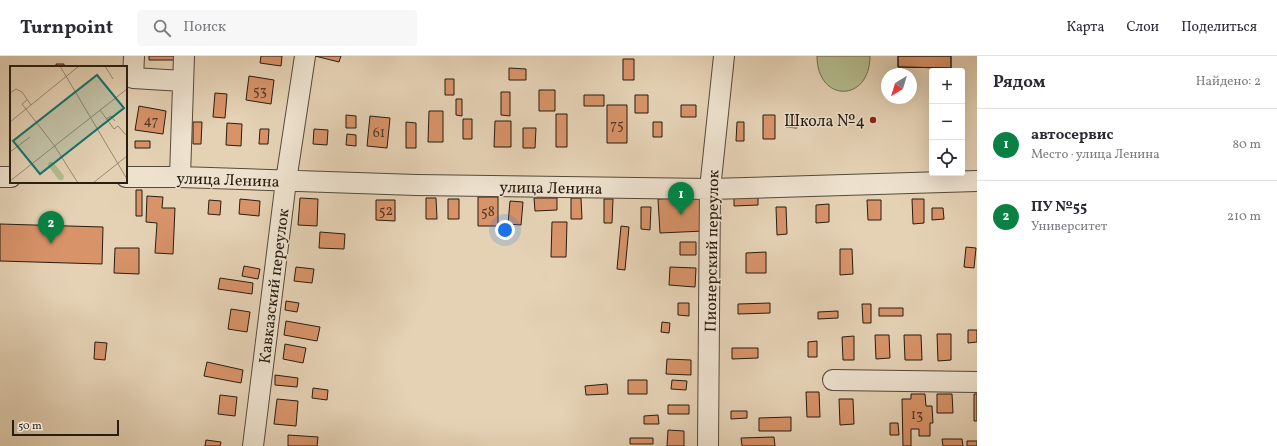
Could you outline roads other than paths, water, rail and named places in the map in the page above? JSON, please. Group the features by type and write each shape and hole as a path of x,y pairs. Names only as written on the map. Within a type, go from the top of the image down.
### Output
{"street":[{"path":"134,56 133,78 183,81"},
{"path":"180,177 184,56"},
{"name":"Кавказский переулок","path":"253,446 286,182 305,56"},
{"name":"Пионерский переулок","path":"708,446 710,189 724,56"},
{"name":"улица Ленина","path":"127,178 180,177 286,182 710,189 977,181"},
{"path":"833,380 977,382"}],"place":[{"name":"Школа №4","path":"873,120"},
{"name":"автосервис","path":"681,215"},
{"name":"ПУ №55","path":"51,244"}]}
